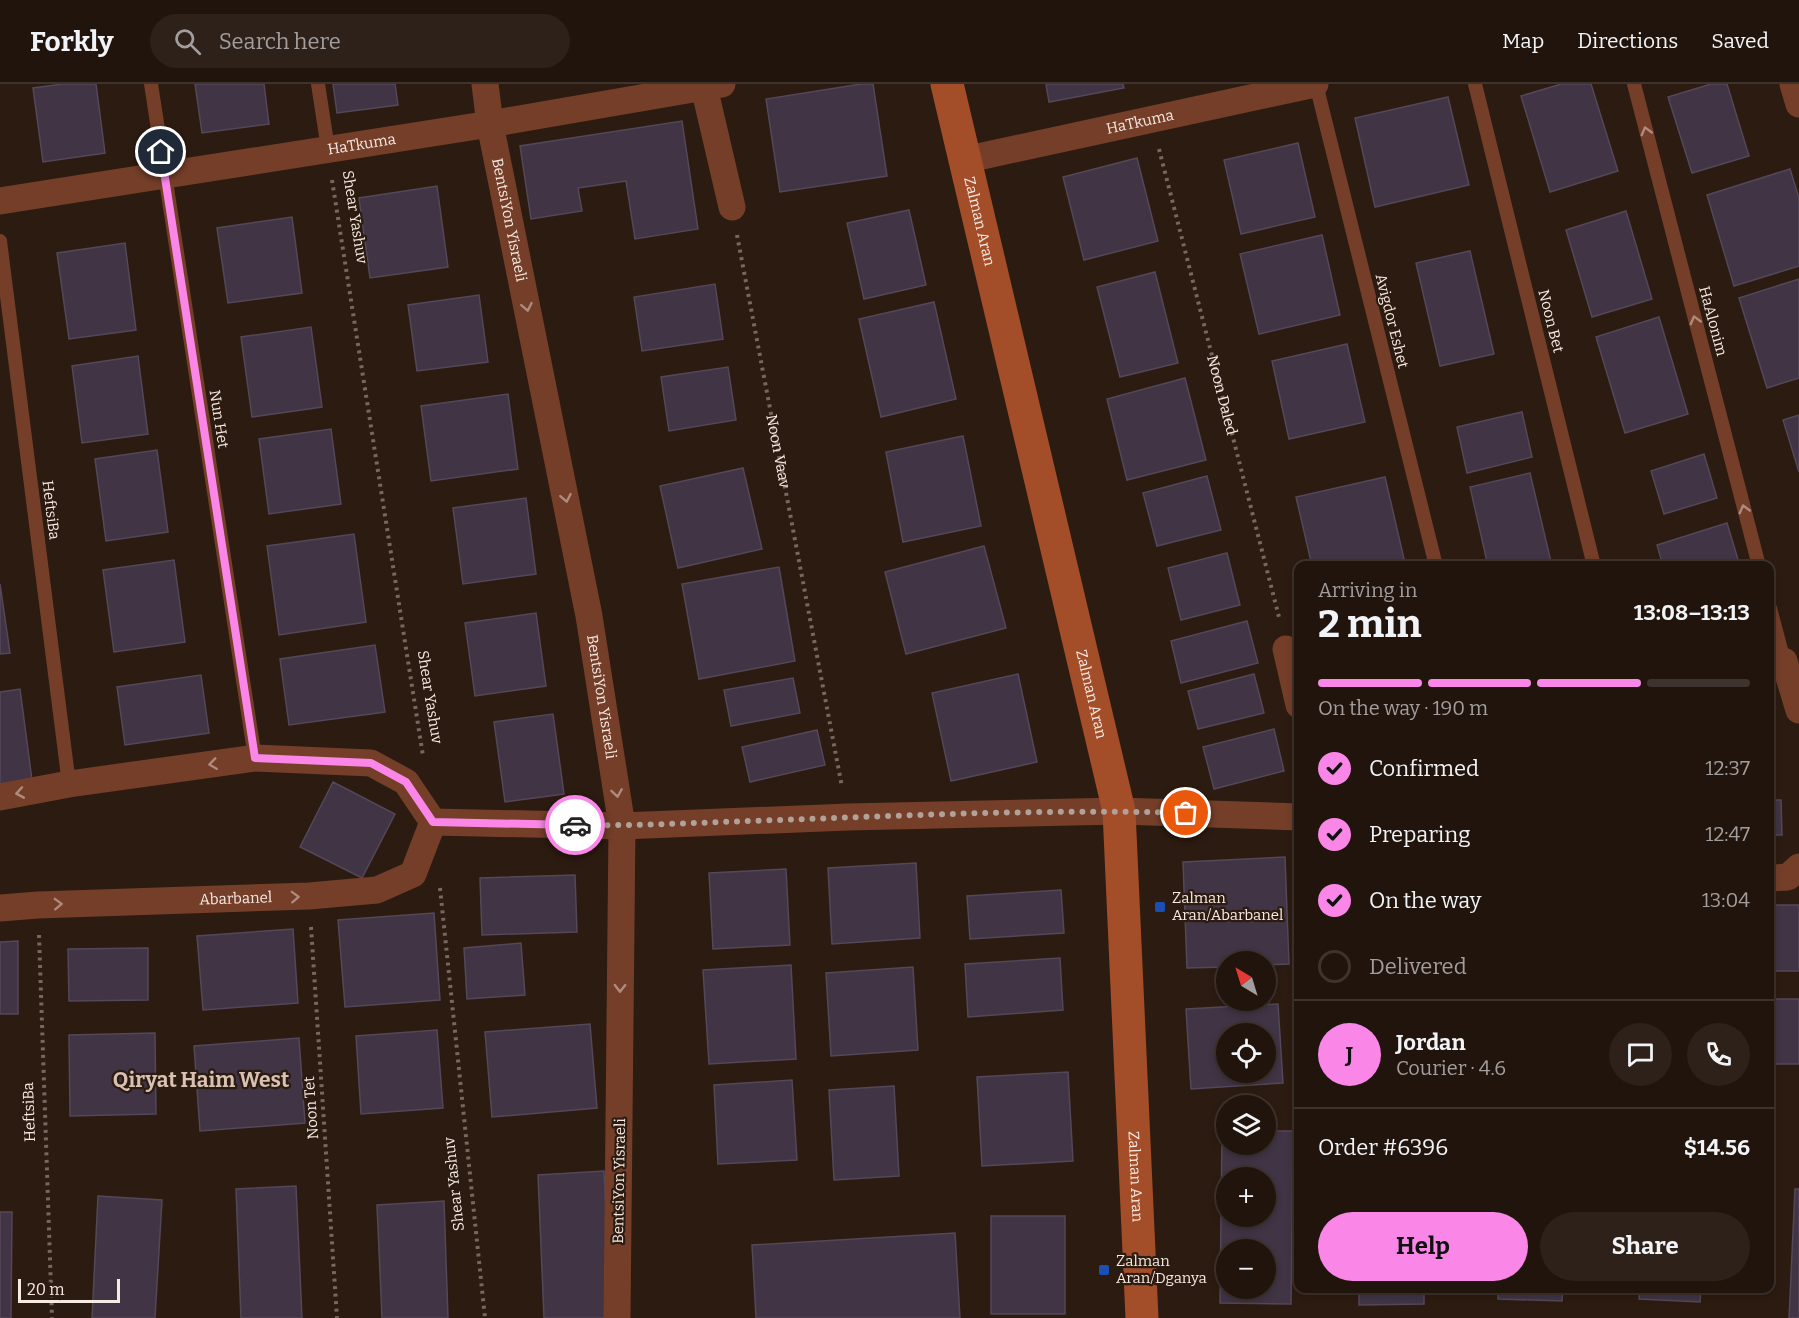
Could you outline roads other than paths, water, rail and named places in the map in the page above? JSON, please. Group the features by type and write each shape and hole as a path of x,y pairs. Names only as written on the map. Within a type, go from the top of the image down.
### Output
{"street":[{"name":"BentsiYon Yisraeli","path":"486,84 490,124 589,616 622,826 617,1318"},
{"name":"Zalman Aran","path":"947,84 1119,811 1142,1318"},
{"name":"HaTkuma","path":"964,160 1316,84"},
{"path":"1793,84 1799,104"},
{"name":"HaTkuma","path":"0,201 490,124 713,86"},
{"path":"713,86 732,207"},
{"path":"1287,649 1294,682"},
{"path":"1777,663 1799,710"},
{"path":"0,797 69,784 255,758 371,763 406,782 433,822 622,826 848,817 1119,811 1294,817"},
{"name":"Abarbanel","path":"0,908 38,904 309,896 377,890 413,874 433,822"},
{"path":"1774,878 1788,877 1799,867"}],"lane":[{"name":"Nun Het","path":"151,84 255,758"},
{"path":"318,84 328,149"},
{"name":"Avigdor Eshet","path":"1316,84 1435,561"},
{"name":"Noon Bet","path":"1475,84 1593,561"},
{"name":"HaAlonim","path":"1634,84 1758,561"},
{"name":"HeftsiBa","path":"0,241 69,784"},
{"path":"1774,639 1777,663"}],"place":[{"name":"Zalman Aran/Abarbanel","path":"1160,907"},
{"name":"Zalman Aran/Dganya","path":"1104,1270"}],"district":[{"name":"Qiryat Haim West","path":"201,1080"}]}
